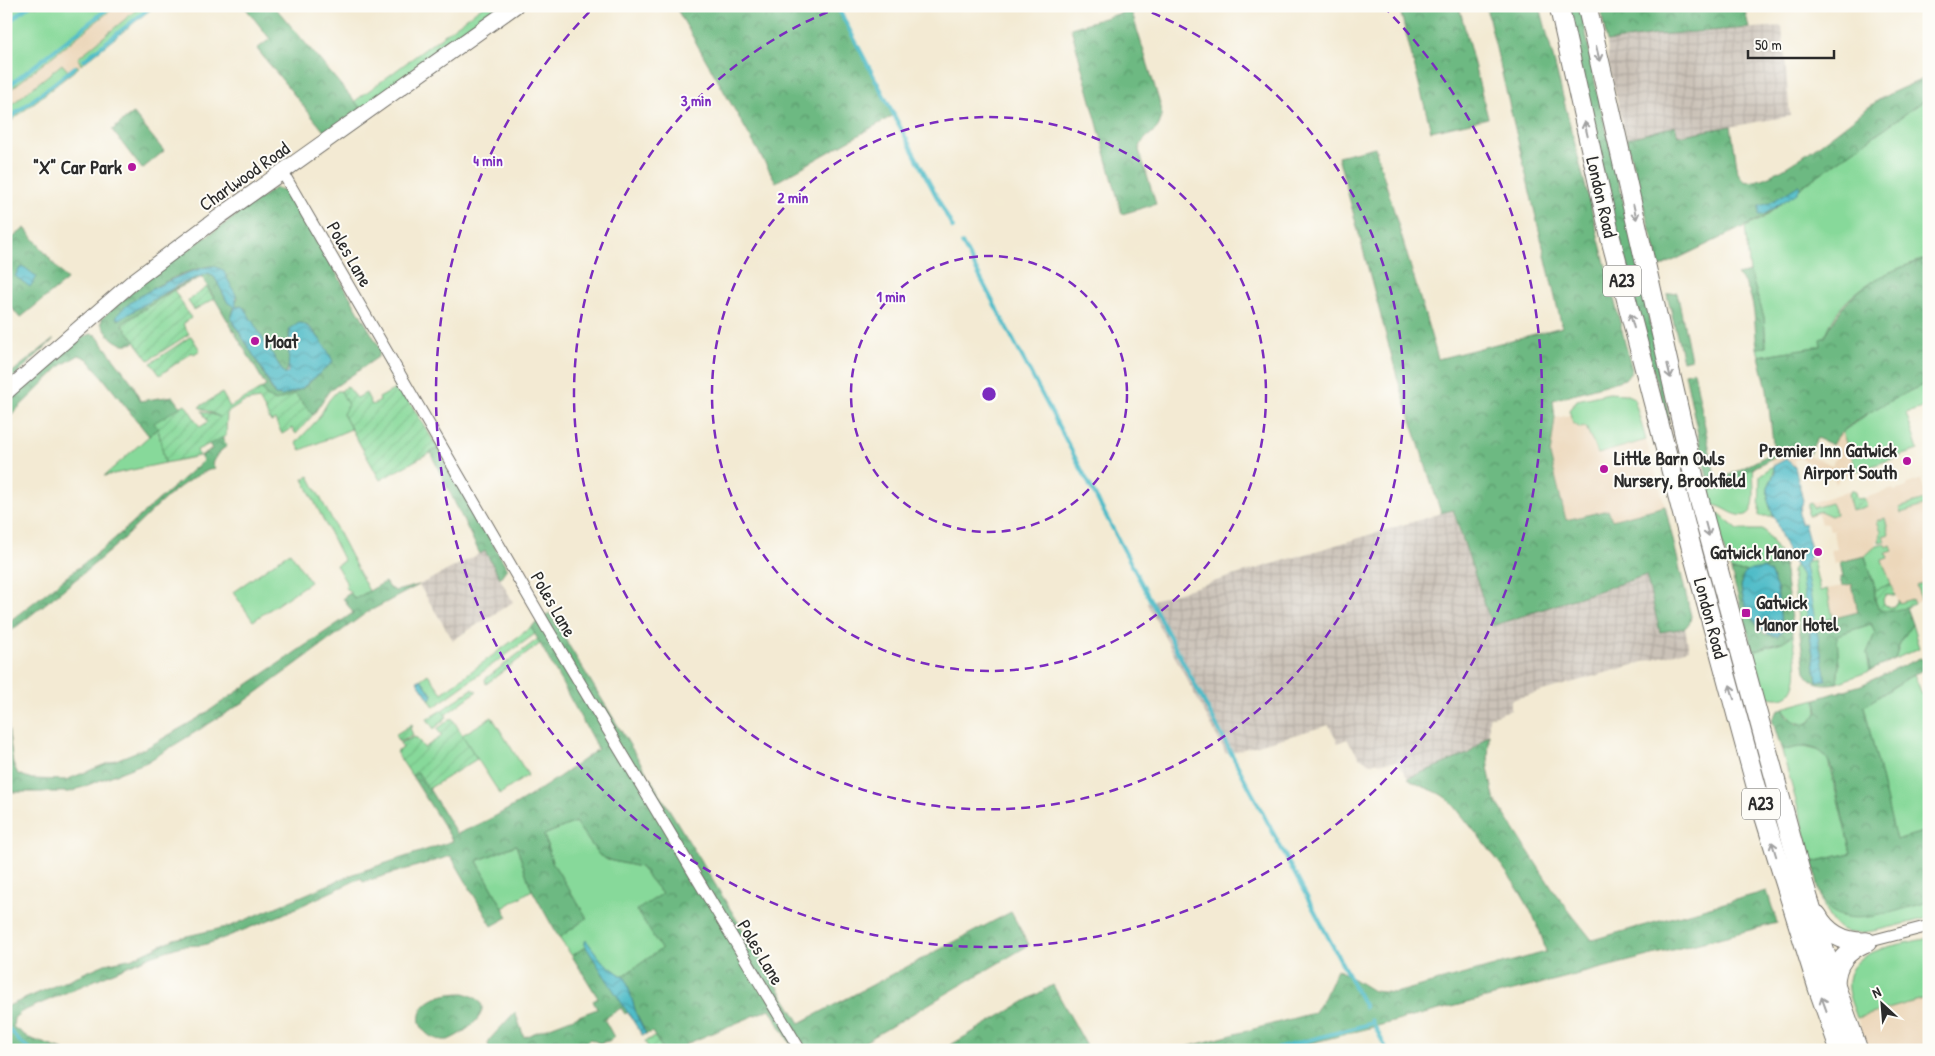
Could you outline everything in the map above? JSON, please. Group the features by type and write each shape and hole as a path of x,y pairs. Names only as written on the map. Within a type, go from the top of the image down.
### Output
{"main road":[{"name":"London Road","path":"1559,6 1611,240 1693,554 1764,815 1818,988 1840,1050"},
{"name":"London Road","path":"1587,6 1698,495 1802,878 1835,985 1858,1050"},
{"path":"1802,878 1818,915 1828,930 1846,941 1867,942"},
{"path":"1835,985 1836,975 1842,958 1850,950 1867,942"}],"street":[{"name":"Charlwood Road","path":"6,392 135,280 515,6"},
{"name":"Poles Lane","path":"283,173 552,637 800,1050"},
{"path":"1867,942 1929,926"}],"shaded area":[{"path":"114,6 144,6 78,58 81,65 79,67 6,123 6,91"},
{"path":"1782,26 1790,116 1678,136 1675,126 1626,139 1608,61 1607,42 1655,35"},
{"name":"Little Barn Owls Nursery, Brookfield","path":"1570,415 1575,425 1586,427 1598,454 1646,440 1665,506 1612,521 1608,510 1566,520 1549,449 1555,418"},
{"path":"1842,432 1857,471 1837,477 1838,481 1836,483 1833,476 1820,468 1812,468 1811,464 1800,458 1794,460 1795,467 1786,459 1773,466 1770,459 1791,448 1832,465 1840,448 1832,445 1837,435"},
{"path":"1929,477 1921,480 1929,503 1929,559 1924,561 1929,580 1917,587 1921,600 1914,604 1912,599 1899,604 1882,560 1886,553 1883,536 1889,534 1877,521 1881,534 1873,551 1865,556 1834,564 1831,550 1837,548 1833,531 1836,529 1830,530 1828,523 1821,524 1818,514 1808,517 1808,515 1820,511 1831,516 1835,514 1813,508 1811,503 1851,490 1848,496 1866,506 1864,498 1893,489 1894,491 1907,487 1907,484"},
{"path":"1452,510 1492,626 1647,575 1660,632 1685,628 1689,649 1511,700 1511,710 1489,717 1489,734 1468,754 1408,778 1397,762 1370,763 1359,757 1347,739 1338,743 1329,725 1226,754 1146,602"},
{"path":"485,551 513,602 453,640 419,585"},
{"path":"1852,584 1858,612 1833,618 1827,589"},
{"path":"1929,997 1929,1050 1868,1050 1857,1018"}],"green space":[{"path":"6,6 116,6 6,93"},
{"path":"141,6 155,6 81,65 78,58"},
{"path":"244,6 274,6 362,110 327,135 257,49 270,39"},
{"path":"483,6 502,6 362,110 355,101"},
{"path":"675,6 838,6 894,115 776,182"},
{"path":"1399,6 1459,6 1488,118 1431,131"},
{"path":"1486,6 1540,6 1632,370 1625,379 1553,400 1555,418 1550,455 1566,520 1608,510 1612,520 1665,506 1691,616 1690,622 1685,628 1660,632 1646,575 1492,626 1453,510 1441,513 1398,380 1338,156 1375,147 1438,359 1562,327"},
{"path":"1566,6 1581,6 1596,87 1636,255 1669,417 1668,424 1615,228"},
{"path":"1600,6 1744,6 1749,28 1655,35 1607,42"},
{"path":"1131,10 1161,107 1161,117 1157,128 1145,139 1139,150 1156,204 1122,214 1071,28"},
{"path":"62,64 68,71 77,65 79,67 6,125 6,109"},
{"path":"1929,76 1929,97 1807,183 1762,218 1660,267 1626,139 1675,126 1678,136 1731,126 1738,173 1744,181 1757,180 1773,174 1792,163 1880,99"},
{"path":"1929,97 1929,258 1891,271 1858,291 1836,314 1822,346 1759,356 1757,348 1766,347 1764,317 1750,272 1745,227 1762,219 1807,183"},
{"path":"133,113 164,151 142,169 112,130"},
{"path":"275,188 284,190 294,200 381,350 378,357 329,391 313,415 295,394 276,401 266,396 261,389 266,386 202,277 168,293 122,324 136,342 124,344 115,341 101,323 102,318 148,278","holes":["214,266 238,298 234,304 228,303 217,281 210,274 206,273 149,301 118,320 119,313 150,290 186,273","241,306 285,375 289,364 289,331 299,323 304,324 313,331 330,356 307,385 291,393 273,393 262,369 231,319 234,308"]},
{"path":"25,228 67,280 20,318 6,301 6,243"},
{"path":"1929,258 1929,382 1861,418 1838,436 1832,445 1817,438 1809,454 1791,448 1710,491 1685,373 1694,371 1716,482 1774,452 1767,390 1759,356 1821,346 1820,339 1825,337 1834,320 1855,295 1867,285 1895,270"},
{"path":"1750,272 1764,317 1766,347 1757,348 1755,319 1751,299 1748,290 1737,275"},
{"path":"207,287 214,299 194,310 188,301"},
{"path":"174,290 191,318 183,324 189,334 149,360 122,324"},
{"path":"1677,292 1691,359 1683,361 1667,294"},
{"path":"91,334 96,335 133,384 140,401 173,396 181,407 155,423 158,428 149,436 88,359 79,355 62,365 6,420 6,403 81,338"},
{"path":"191,336 200,350 194,354 192,352 160,375 151,363"},
{"path":"54,339 6,384 6,377"},
{"path":"385,362 438,448 380,480 343,414 348,405 341,391 347,386 357,398 366,393 372,405 380,401 379,398 397,388"},
{"path":"1929,382 1929,406 1906,413 1918,450 1857,471 1842,432 1883,403"},
{"path":"261,389 266,396 276,401 295,394 313,415 296,434 292,428 282,434 275,420 271,422 259,399 244,402 227,413 226,436 197,450 199,456 165,463 158,428 154,423 185,404 200,427 208,422 202,411 220,417 199,407 222,393 230,407"},
{"path":"337,391 341,391 349,405 343,414 351,429 301,450 296,443 318,419 329,400"},
{"path":"1609,393 1625,394 1634,398 1646,440 1598,454 1586,427 1580,428 1573,423 1569,410 1577,400"},
{"path":"158,428 165,463 104,476"},
{"path":"221,436 227,446 220,452 212,464 215,468 187,482 173,492 100,559 6,635 6,624 106,546 203,461 200,456 212,449 209,443"},
{"path":"438,448 507,568 500,578 485,551 480,554 430,452"},
{"path":"1773,466 1774,472 1768,488 1768,495 1773,516 1759,516 1760,475"},
{"path":"1754,467 1754,498 1750,512 1745,515 1738,515 1713,505 1710,491"},
{"path":"309,476 369,591 355,599 345,586 347,584 336,565 344,561 303,479"},
{"path":"1851,490 1854,490 1857,499 1864,498 1867,506 1852,511 1848,496"},
{"path":"1927,499 1929,504 1901,513 1899,508"},
{"path":"1811,503 1813,508 1831,503 1836,514 1831,516 1820,511 1808,515 1808,504"},
{"path":"1712,513 1720,515 1738,530 1764,530 1778,551 1784,565 1747,572 1731,571"},
{"path":"1885,518 1889,534 1883,536 1885,541 1879,542 1881,531 1877,521"},
{"path":"1885,543 1887,547 1891,545 1893,551 1886,553 1888,558 1882,560 1891,584 1875,590 1865,556 1877,545"},
{"path":"290,552 310,582 253,621 233,592"},
{"path":"1865,556 1874,584 1875,601 1878,607 1889,611 1906,607 1912,624 1900,643 1895,659 1870,671 1867,653 1875,633 1871,624 1837,635 1839,665 1837,683 1818,683 1810,679 1805,671 1799,626 1808,624 1817,681 1825,680 1815,623 1858,612 1852,584 1842,586 1840,578 1843,577 1840,562"},
{"path":"1813,560 1820,591 1827,589 1833,618 1815,624 1826,680 1808,625 1799,626 1792,572 1796,563"},
{"path":"1784,565 1793,635 1782,642 1753,651 1731,571 1747,572 1741,587 1745,604 1764,634 1774,636 1782,631 1777,589 1770,572 1763,568"},
{"path":"1929,580 1929,618 1916,586"},
{"path":"385,582 389,588 396,591 419,585 366,613 244,702 147,762 70,792 6,792 6,710 13,764 18,774 32,779 66,780 148,747 200,717 353,613 343,598 350,593 355,599"},
{"path":"1891,584 1895,596 1886,595 1883,599 1884,604 1889,607 1894,606 1898,600 1899,603 1912,599 1914,604 1893,611 1881,609 1875,600 1875,590"},
{"path":"549,613 800,1023 1011,912 1029,945 851,1050 794,1050 770,1009 686,1044 688,1050 663,1050 652,1032 646,1034 637,1016 623,976 661,949 637,910 662,894 640,867 608,860 599,855 575,822 544,835 552,862 587,918 559,938 531,888 516,845 477,861 508,917 492,926 451,856 363,882 361,878 279,916 216,941 203,945 181,946 151,956 21,1012 14,1018 13,1027 29,1038 63,1050 6,1050 6,1007 105,964 133,958 174,939 231,926 356,873 453,841 412,776 418,771 457,834 513,807 598,749 531,627"},
{"path":"1871,624 1875,633 1867,653 1870,671 1837,683 1839,665 1836,635"},
{"path":"1912,624 1919,648 1895,659 1900,643"},
{"path":"531,627 535,634 434,707 429,699 433,696 421,679 428,674 442,693"},
{"path":"1793,635 1797,667 1793,688 1788,695 1779,698 1766,696 1753,651 1782,642"},
{"path":"538,639 541,643 486,684 485,679"},
{"path":"1920,658 1926,661 1929,668 1914,674 1864,706 1896,840 1929,830 1929,902 1869,917 1854,918 1840,915 1829,908 1821,896 1813,862 1851,853 1831,767 1822,754 1811,748 1804,747 1782,751 1772,719 1783,708 1787,716 1797,724 1809,723 1818,712 1816,699 1861,685"},
{"path":"1914,674 1929,711 1929,830 1896,841 1864,706"},
{"path":"472,689 477,691 445,715 442,710"},
{"path":"1816,699 1817,716 1805,725 1792,720 1783,708"},
{"path":"442,710 447,717 434,729 427,719"},
{"path":"492,717 528,775 500,794 462,735"},
{"path":"452,718 477,759 428,789 418,772 412,776 396,752 403,748 400,743 413,737 417,738 424,748 442,736 437,729"},
{"path":"412,724 413,726 410,728 413,735 399,742 395,735"},
{"path":"1489,734 1488,767 1494,798 1555,893 1592,940 1767,891 1777,923 1284,1050 1176,1050 1313,1013 1324,998 1337,969 1373,991 1395,993 1546,952 1540,932 1521,893 1483,841 1450,801 1444,796 1408,778 1468,754"},
{"path":"1800,746 1821,751 1828,760 1851,853 1813,862 1782,751"},
{"path":"575,822 599,855 608,860 640,867 662,894 637,911 662,949 623,976 579,951 572,956 559,938 587,918 552,862 544,835"},
{"path":"516,845 532,890 503,908 477,861"},
{"path":"1821,897 1830,909 1871,916 1929,902 1929,918 1883,929 1858,933 1848,932 1841,930 1833,923"},
{"path":"1929,938 1929,997 1857,1018 1850,999 1848,980 1852,969 1859,961 1869,954 1893,945"},
{"path":"586,946 628,1012 625,1014 621,1008 604,1019 614,1037 609,1041 599,1043 590,1039 575,1050 490,1050 488,1044 490,1039 515,1012 524,1037 597,1009 593,1001 598,998 572,956"},
{"path":"1053,985 1089,1050 942,1050"},
{"path":"464,993 476,998 481,1004 482,1011 472,1025 448,1040 436,1039 427,1034 421,1026 422,1009 430,1001 444,995"},
{"path":"655,1037 663,1050 649,1050 645,1041"}],"water":[{"path":"1799,185 1800,188 1797,193 1763,215 1759,215 1759,206 1770,203"},
{"path":"214,266 223,270 236,295 236,307 241,306 245,309 285,375 288,372 290,329 299,323 304,324 314,333 324,345 333,362 301,389 282,396 275,395 262,369 231,319 235,307 228,303 215,278 209,273 180,284 120,319 116,318 121,310 131,302 160,285 191,272"},
{"path":"24,267 37,277 30,287 15,276 20,268"},
{"path":"1786,459 1795,467 1803,501 1799,514 1801,524 1804,523 1813,556 1809,557 1805,565 1826,680 1817,681 1801,574 1789,556 1768,501 1768,487 1775,473 1773,466"},
{"path":"1763,568 1770,572 1777,589 1782,631 1777,636 1768,634 1760,628 1753,619 1743,598 1742,578 1749,571"},
{"path":"421,679 433,696 429,699 417,681"},
{"path":"586,940 602,961 626,979 637,1016 646,1034 642,1035 584,944"}],"waterway":[{"path":"6,24 29,6"},
{"path":"6,88 111,6"},
{"path":"84,60 152,6"},
{"path":"837,6 953,228"},
{"path":"6,121 75,67"},
{"path":"962,243 1365,1007"},
{"path":"1272,1050 1373,1023 1371,1020"},
{"path":"6,1026 21,1043 32,1050"},
{"path":"1375,1027 1387,1050"}],"place":[{"name":"\"X\" Car Park","path":"132,167"},
{"name":"Moat","path":"255,341"},
{"name":"Premier Inn Gatwick Airport South","path":"1907,461"},
{"name":"Little Barn Owls Nursery, Brookfield","path":"1604,469"},
{"name":"Gatwick Manor","path":"1818,552"},
{"name":"Gatwick Manor Hotel","path":"1746,613"}]}
